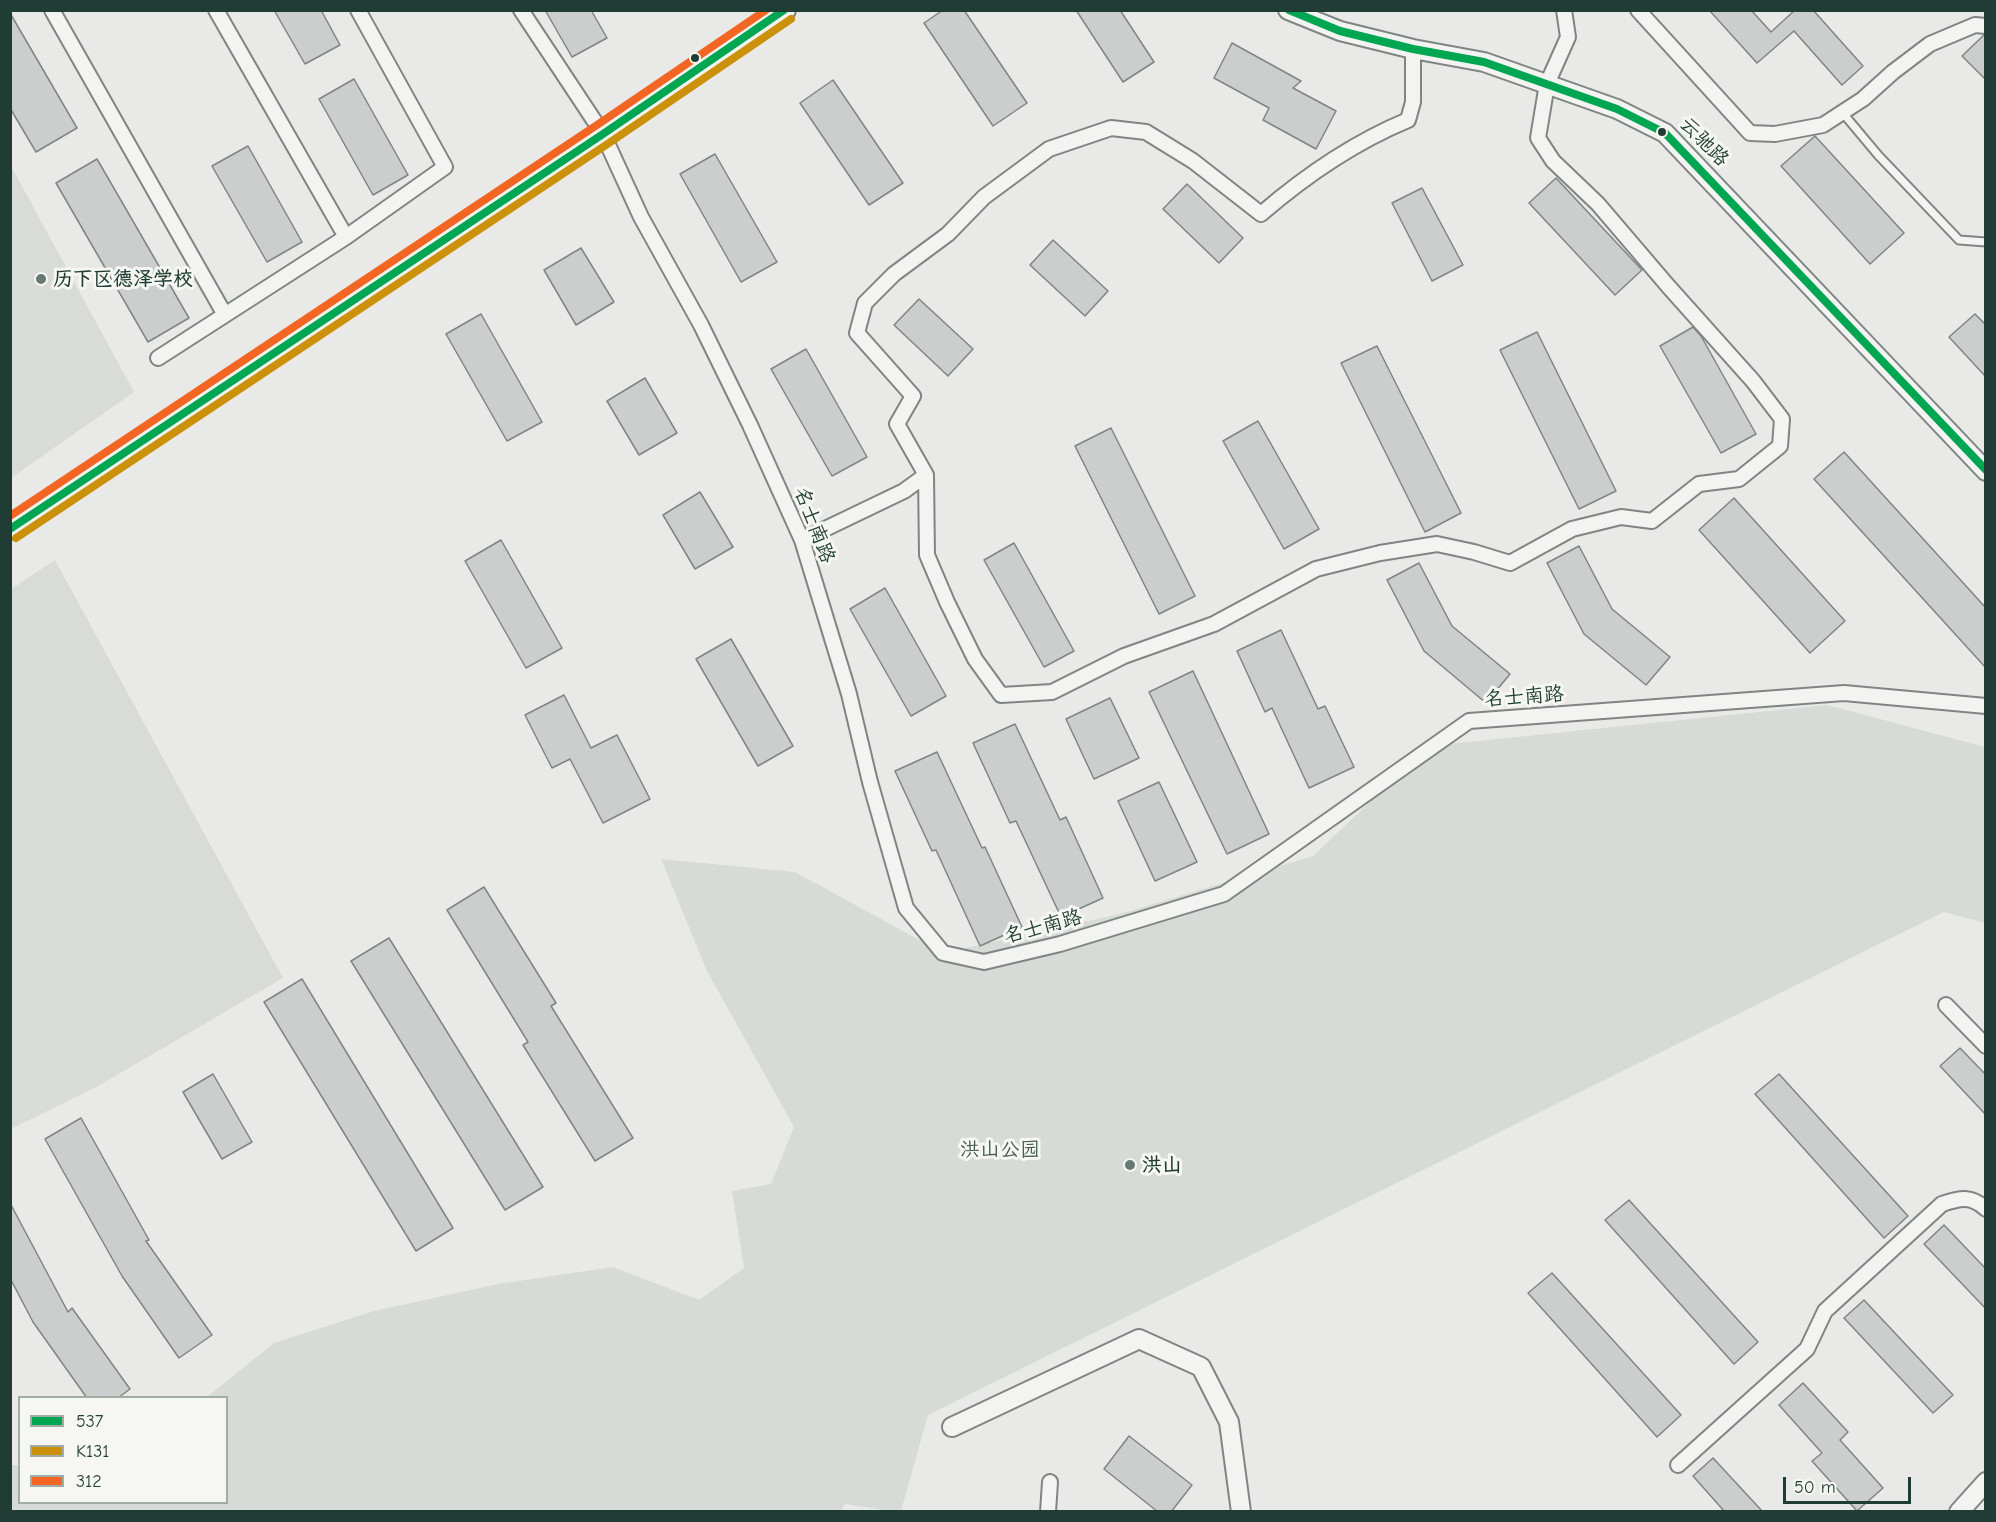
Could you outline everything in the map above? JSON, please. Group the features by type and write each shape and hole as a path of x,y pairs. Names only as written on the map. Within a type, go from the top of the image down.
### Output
{"main road":[{"path":"10,529 785,10"}],"street":[{"path":"52,10 225,315"},
{"path":"216,10 346,237"},
{"path":"158,358 346,237 445,167 358,10"},
{"name":"名士南路","path":"521,10 603,134 641,217 701,325 750,425 802,540 849,694 870,782 906,908 943,953 984,962 1060,944 1224,894 1469,721 1844,693 1986,706"},
{"name":"云驰路","path":"1288,10 1340,31 1413,49 1484,62 1617,109 1665,133 1986,471"},
{"path":"1413,49 1413,102 1408,120 1375,134 1291,188 1261,214 1194,161 1146,132 1111,128 1049,148 984,197 948,234 894,274 865,303 857,333 913,396 897,424 926,475 927,555 975,659 1001,695 1052,692 1124,656 1214,624 1316,569 1380,553 1437,543 1510,563 1572,529 1621,517 1652,521 1699,484 1738,479 1780,446 1782,420 1753,381 1598,204 1553,160 1538,138 1547,84 1568,37 1564,10"},
{"path":"1638,10 1750,133 1775,134 1823,124 1863,99 1893,72 1930,44 1975,25 1986,26"},
{"path":"802,540 904,491 926,475"},
{"path":"1946,1005 1986,1046"},
{"path":"1678,1465 1807,1348 1824,1311 1942,1204 1960,1198 1977,1202 1986,1209"},
{"path":"952,1426 1138,1339 1201,1367 1229,1422 1241,1512"},
{"path":"1048,1512 1050,1482"},
{"path":"1959,1512 1986,1482"}],"lane":[{"path":"1842,112 1878,155 1959,240 1986,242"}],"shaded area":[{"name":"历下区德泽学校","path":"11,166 134,392 10,478"},
{"path":"55,560 283,978 98,1086 11,1129 11,589"}],"green space":[{"name":"洪山公园","path":"1827,705 1985,747 1985,923 1944,912 928,1415 901,1511 845,1504 840,1512 11,1511 10,1465 18,1465 18,1504 228,1504 228,1396 208,1396 274,1343 374,1311 498,1284 613,1267 699,1300 744,1268 732,1191 771,1184 794,1127 707,971 661,859 795,872 943,953 1120,914 1313,856 1429,746"}],"building":[{"path":"274,10 321,10 340,45 305,64"},
{"path":"545,10 591,10 607,38 572,57"},
{"path":"943,10 964,10 1027,103 993,126 924,23"},
{"path":"1076,10 1120,10 1154,62 1123,82"},
{"path":"1709,10 1751,10 1771,32 1795,10 1813,10 1863,66 1842,85 1794,31 1757,63"},
{"path":"10,13 77,128 36,152 10,108"},
{"path":"1986,35 1986,80 1962,56"},
{"path":"1232,43 1301,81 1293,88 1336,111 1316,149 1263,120 1269,108 1214,78"},
{"path":"354,79 408,175 373,195 319,99"},
{"path":"833,80 903,183 869,205 800,103"},
{"path":"1815,136 1904,233 1870,264 1781,166"},
{"path":"248,146 302,242 267,262 212,166"},
{"path":"715,154 777,262 741,282 680,174"},
{"path":"97,159 189,318 148,342 56,183"},
{"path":"1556,178 1642,270 1615,295 1529,203"},
{"path":"1187,184 1243,238 1219,263 1163,209"},
{"path":"1422,188 1463,265 1432,281 1392,203"},
{"path":"1053,240 1108,291 1085,316 1030,265"},
{"path":"581,248 614,302 576,325 544,270"},
{"path":"919,299 973,349 948,376 894,325"},
{"path":"481,314 542,422 507,441 446,334"},
{"path":"1975,314 1986,325 1986,377 1949,337"},
{"path":"1693,327 1701,336 1756,434 1721,453 1660,346"},
{"path":"1537,332 1616,491 1579,509 1500,350"},
{"path":"1377,346 1461,513 1425,532 1341,363"},
{"path":"806,349 867,457 832,476 771,369"},
{"path":"645,378 677,433 639,455 607,401"},
{"path":"1258,421 1319,529 1284,549 1223,441"},
{"path":"1111,428 1195,596 1159,614 1075,446"},
{"path":"1844,452 1986,608 1986,668 1814,479"},
{"path":"700,492 733,547 695,569 663,515"},
{"path":"1734,498 1845,621 1810,653 1699,530"},
{"path":"501,540 562,648 526,668 465,561"},
{"path":"1014,543 1074,651 1044,667 984,560"},
{"path":"1579,546 1612,609 1670,657 1646,685 1584,634 1547,563"},
{"path":"1419,563 1452,626 1510,674 1486,703 1424,651 1387,580"},
{"path":"885,588 946,696 911,716 850,609"},
{"path":"1281,630 1318,709 1325,706 1354,767 1309,788 1272,708 1265,712 1237,651"},
{"path":"731,639 793,746 758,766 696,659"},
{"path":"1193,671 1269,834 1227,854 1149,692"},
{"path":"564,695 591,748 617,735 650,799 603,823 570,759 552,768 525,715"},
{"path":"1110,698 1139,758 1094,779 1066,719"},
{"path":"1015,724 1060,820 1066,817 1103,898 1061,917 1016,821 1010,823 973,743"},
{"path":"937,752 1022,927 980,946 936,850 932,851 895,771"},
{"path":"1159,782 1197,862 1155,881 1118,801"},
{"path":"484,887 556,1003 551,1006 633,1138 595,1161 523,1045 528,1042 447,910"},
{"path":"389,938 543,1187 505,1210 351,961"},
{"path":"302,979 453,1228 416,1251 264,1002"},
{"path":"1960,1048 1986,1075 1986,1115 1940,1066"},
{"path":"213,1074 252,1142 222,1159 183,1092"},
{"path":"1779,1074 1908,1216 1884,1238 1755,1094"},
{"path":"81,1118 149,1240 146,1241 212,1335 179,1358 122,1276 45,1139"},
{"path":"1629,1200 1758,1342 1734,1364 1605,1220"},
{"path":"10,1203 68,1312 72,1308 130,1389 121,1396 86,1396 33,1322 10,1278"},
{"path":"1944,1225 1986,1269 1986,1309 1924,1244"},
{"path":"1552,1273 1681,1415 1657,1437 1528,1293"},
{"path":"1864,1300 1953,1395 1933,1413 1844,1318"},
{"path":"1803,1383 1848,1432 1840,1440 1883,1488 1857,1511 1812,1461 1822,1453 1779,1405"},
{"path":"1129,1436 1192,1485 1171,1512 1158,1512 1104,1469"},
{"path":"1713,1458 1763,1512 1725,1512 1693,1476"}],"transit line":[{"name":"312","path":"10,516 766,10"},
{"name":"537","path":"10,529 603,134 784,10"},
{"name":"537","path":"1289,10 1340,31 1413,49 1484,62 1617,109 1665,133 1986,470"},
{"name":"K131","path":"16,538 791,19"}],"place":[{"name":"历下区德泽学校","path":"41,279"},
{"name":"洪山","path":"1130,1165"}]}
